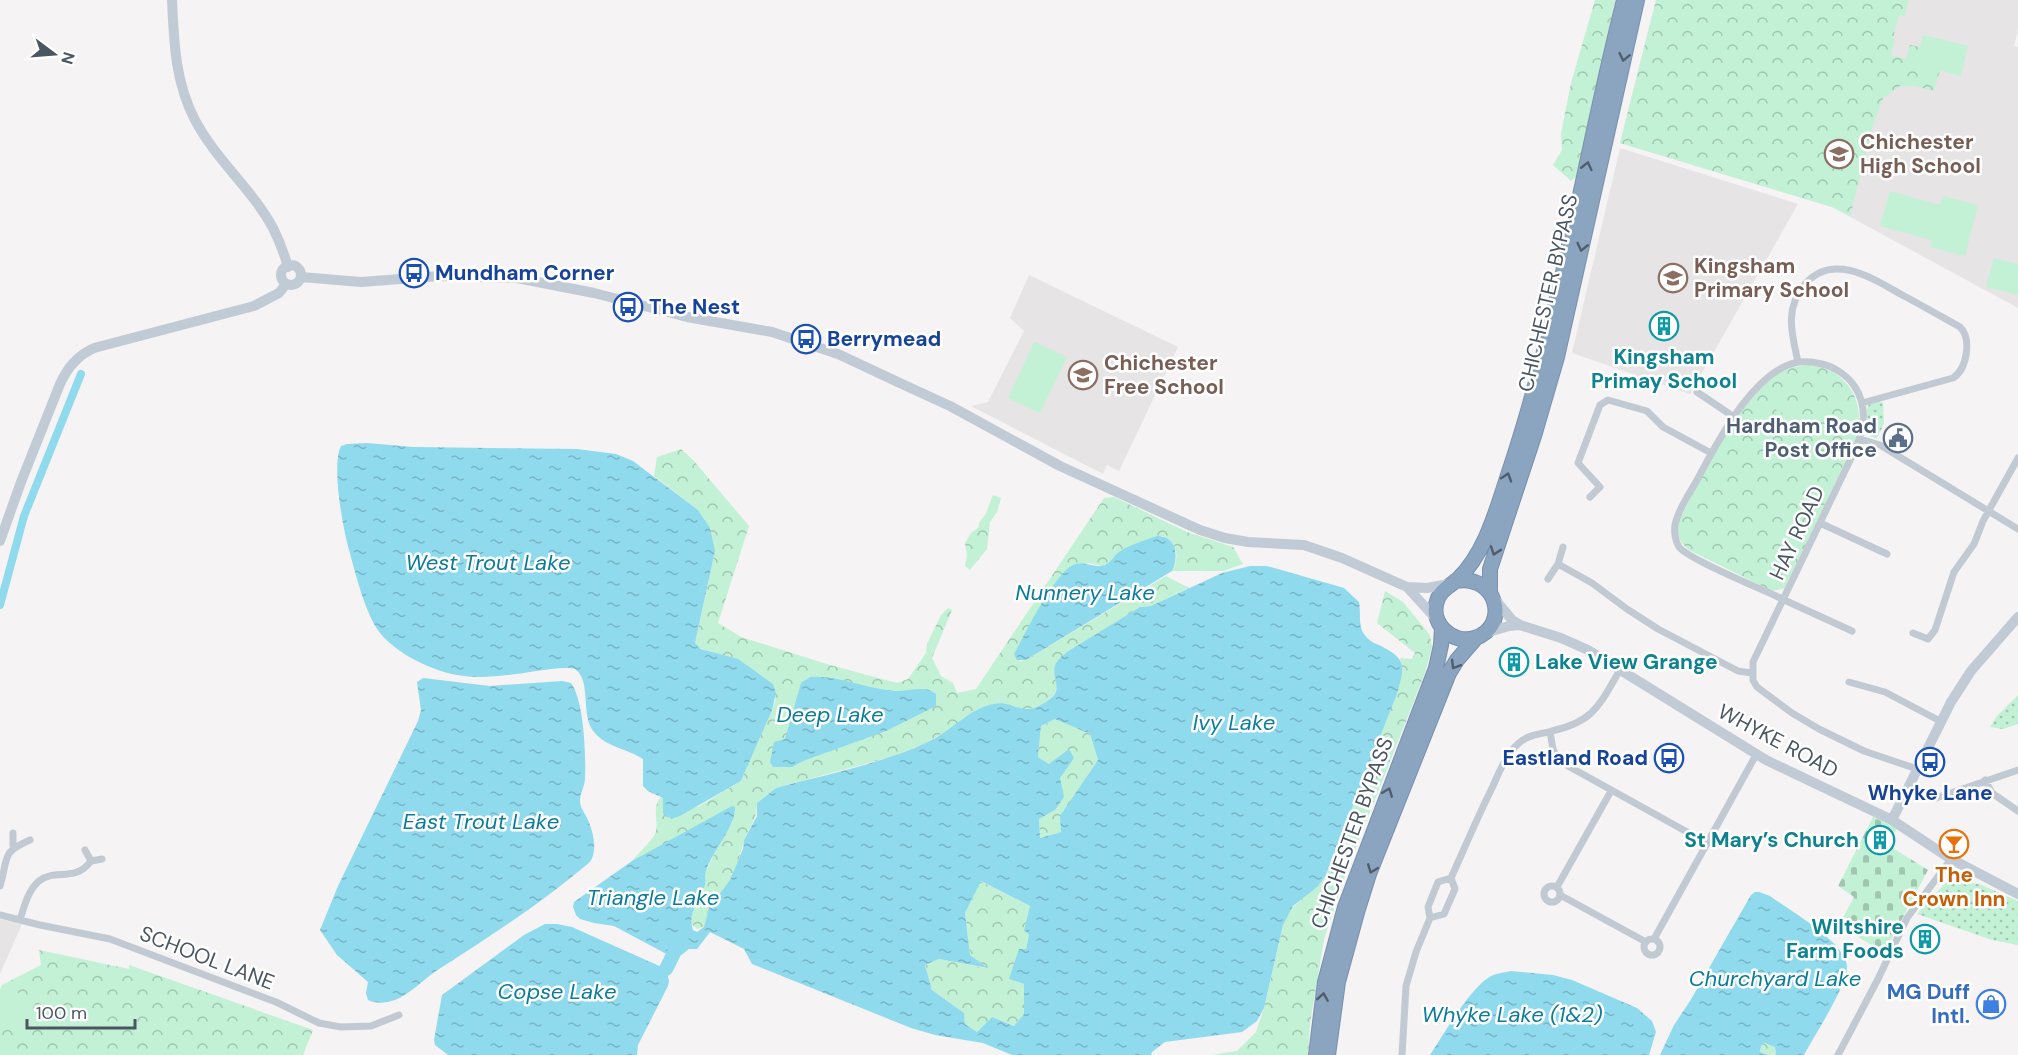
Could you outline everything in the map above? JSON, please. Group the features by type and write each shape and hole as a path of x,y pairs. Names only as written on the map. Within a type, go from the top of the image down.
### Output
{"highway":[{"name":"CHICHESTER BYPASS","path":"1452,583 1474,559 1487,532 1532,396 1554,312 1624,0"},
{"name":"CHICHESTER BYPASS","path":"1491,595 1490,568 1534,436 1557,357 1637,0"},
{"path":"1465,580 1474,581 1483,585 1491,595 1495,613 1489,628 1480,636 1467,640 1458,639 1449,635 1440,624 1436,610 1437,600 1442,591 1452,583 1465,580"},
{"name":"CHICHESTER BYPASS","path":"1316,1055 1325,982 1345,907 1436,668 1441,645 1440,624"},
{"name":"CHICHESTER BYPASS","path":"1328,1055 1338,982 1348,941 1370,874 1449,673 1457,660 1480,636"}],"main road":[{"path":"172,0 176,63 188,105 214,150 272,227 288,267"},
{"path":"286,284 282,279 282,273 288,267 296,267 301,277"},
{"path":"301,277 361,282 440,276 517,278 594,293 687,317 772,332 838,354 950,406 1060,466 1200,530 1248,542 1304,545 1342,558 1407,587 1427,588 1452,583"},
{"path":"286,284 295,284 301,277"},
{"path":"0,542 60,384 71,364 94,348 254,306 279,293 286,284"},
{"path":"1407,587 1440,624"},
{"name":"WHYKE ROAD","path":"1491,595 1512,621 1588,650 1756,755 1892,820 1952,859 2018,894"},
{"path":"1892,820 1940,722 1971,671 2018,618"},
{"name":"WHYKE ROAD","path":"1480,636 1497,629 1520,625"}],"street":[{"path":"1845,269 1864,273 1965,332 1967,340 1962,369 1958,375 1862,403 1855,386 1839,371 1818,363 1798,362 1790,324 1792,308 1798,292 1810,279 1825,271 1845,269"},
{"name":"HAY ROAD","path":"1783,599 1685,552 1678,545 1675,525 1712,453 1734,417 1766,379 1779,369 1798,362"},
{"path":"1696,393 1734,417"},
{"path":"1590,497 1604,485 1578,463 1600,405 1608,400 1647,411 1663,428 1712,453"},
{"name":"HAY ROAD","path":"1752,673 1753,662 1860,439 1864,422 1862,403"},
{"path":"1860,439 1880,445 2018,529"},
{"path":"1913,633 1928,639 1935,630 1954,572 1974,544 2018,458"},
{"path":"1820,523 1887,554"},
{"path":"1548,579 1558,564 1563,547"},
{"path":"1558,564 1592,583 1658,628 1738,671 1752,673 1757,687 1819,729 1864,751 1917,769"},
{"path":"1783,599 1852,631"},
{"path":"1430,918 1444,914 1455,889 1451,878 1501,769 1516,745 1529,735 1575,725 1588,718 1598,708 1620,670"},
{"path":"1849,682 1885,693 1940,722"},
{"path":"1550,732 1553,749 1559,761"},
{"path":"1611,791 1557,887 1560,895 1650,940 1756,755"},
{"path":"1568,766 1707,843"},
{"path":"1907,791 1928,799 2018,770"},
{"path":"1985,780 1992,793 2018,811"},
{"path":"13,833 13,846"},
{"path":"0,886 7,853 13,846 30,840"},
{"path":"85,850 91,861"},
{"path":"20,920 32,888 40,880 75,874 91,861 102,859"},
{"path":"1838,1055 1878,979 1906,918 1952,859"},
{"path":"1402,1055 1406,986 1416,952 1430,918 1428,906 1438,882 1451,878"},
{"path":"1557,887 1548,887 1545,897 1552,902 1560,895"},
{"name":"SCHOOL LANE","path":"0,915 110,939 276,1002 319,1023 341,1027 371,1026 399,1015"}],"shaded area":[{"name":"Chichester High School","path":"1656,0 2018,0 2018,30 2014,46 2018,47 2018,308 1832,207 1620,143"},
{"name":"Kingsham Primary School","path":"1620,148 1798,204 1690,394 1572,353"},
{"name":"Chichester Free School","path":"1029,275 1178,347 1119,471 1107,465 1103,474 971,406 988,402 1024,331 1010,318"},
{"path":"0,919 22,924 0,974"}],"green space":[{"path":"1595,0 1615,0 1576,177 1571,181 1553,165 1562,150 1561,133 1571,83"},
{"path":"1656,0 1908,0 1905,16 1899,15 1891,55 1906,59 1910,45 1920,47 1916,64 1940,70 1934,91 1915,86 1900,86 1883,98 1873,126 1850,216 1832,207 1620,143"},
{"path":"1923,35 1968,46 1961,76 1915,64"},
{"path":"1890,191 1940,205 1943,196 1978,205 1965,256 1930,247 1931,240 1880,226"},
{"path":"1994,258 2018,264 2018,295 1986,287"},
{"path":"1034,342 1067,357 1040,413 1008,398"},
{"path":"1805,365 1832,372 1850,388 1858,410 1857,437 1785,588 1772,591 1689,550 1680,539 1677,527 1716,451 1750,401 1778,374"},
{"path":"1781,397 1804,410 1797,421 1775,409"},
{"path":"1879,401 1883,403 1884,424 1877,438 1868,434 1866,426 1869,404"},
{"path":"681,449 694,461 749,526 718,623 741,637 897,683 908,679 926,653 927,644 941,615 948,608 952,610 932,658 941,676 953,683 957,693 976,689 1104,498 1114,497 1187,532 1233,547 1243,564 1223,571 1172,571 1176,561 1176,551 1168,539 1163,536 1120,552 1103,566 1088,563 1047,596 1014,654 1020,661 1026,660 1166,576 1189,588 1151,606 1140,607 1058,660 1055,669 1056,690 1050,699 1040,706 941,734 931,741 894,756 776,788 757,803 755,817 745,838 732,877 711,907 705,926 697,929 691,923 693,910 705,884 705,873 733,821 632,861 655,834 656,810 658,800 662,796 663,809 698,807 741,781 776,699 712,652 697,647 695,643 715,551 698,510 654,476 657,457"},
{"path":"993,495 1001,498 997,512 990,522 987,549 970,570 965,566 967,555 965,543 971,533 978,528"},
{"path":"1385,591 1403,602 1430,635 1432,647 1425,673 1346,873 1324,939 1310,1024 1308,1055 1211,1055 1237,1051 1256,1032 1288,912 1325,877 1397,694 1402,672 1400,658 1412,659 1415,653 1377,623"},
{"path":"2018,695 2018,724 2003,729 1990,727 1997,716"},
{"path":"1055,719 1090,734 1098,760 1061,816 1061,832 1040,838 1039,819 1055,810 1049,764 1038,757 1041,726"},
{"path":"1873,817 1897,828 1888,845 1928,870 1884,953 1839,925 1854,897 1838,886"},
{"path":"1948,880 1979,884 2018,901 2018,945 1992,940 1917,914"},
{"path":"980,881 1030,906 1024,930 1029,935 1026,950 1010,979 1024,984 1025,1014 1014,1026 992,1017 977,1032 965,1024 964,1013 932,990 925,965 939,959 986,968 970,955 965,913"},
{"path":"39,950 129,969 129,965 313,1030 303,1055 0,1055 0,989 2,985 41,965"},
{"path":"4,986 36,1002 20,1032 0,1022 0,993"},
{"path":"1765,1043 1775,1046 1776,1054 1769,1055 1760,1052 1761,1046"}],"water":[{"name":"West Trout Lake","path":"367,443 413,447 577,449 616,454 633,461 698,510 710,528 715,551 695,643 701,649 738,659 773,684 776,693 772,710 741,781 680,816 666,817 663,813 663,798 643,786 643,759 605,741 594,732 588,717 583,682 575,669 552,669 488,677 463,676 422,664 389,642 374,624 363,597 347,540 339,497 337,468 341,446"},
{"name":"Nunnery Lake","path":"1157,536 1169,540 1175,548 1172,571 1026,660 1017,660 1014,654 1032,619 1065,571 1077,564 1105,565 1123,549"},
{"name":"Ivy Lake","path":"1250,566 1267,566 1344,588 1359,602 1360,623 1367,638 1395,654 1402,664 1402,676 1397,694 1325,877 1317,887 1293,906 1283,925 1264,1008 1257,1021 1242,1032 1165,1042 1151,1055 1012,1055 983,1043 935,1035 911,1028 752,964 744,949 710,932 697,949 683,949 676,957 672,957 614,926 580,919 576,915 574,902 632,861 732,806 735,807 732,822 709,863 705,873 705,885 693,912 693,930 697,932 704,927 709,908 730,880 743,849 744,840 757,816 757,803 776,788 874,762 912,749 938,737 976,710 993,704 1001,703 1024,709 1037,707 1055,693 1057,689 1055,666 1067,652 1140,607 1151,606 1222,573","holes":["1055,719 1090,734 1098,760 1060,816 1061,832 1040,838 1039,819 1055,810 1064,797 1060,778 1074,758 1069,749 1049,764 1038,757 1041,726","981,881 1030,906 1024,930 1029,935 1026,949 1019,949 1009,979 1024,984 1024,1014 1014,1026 992,1017 977,1032 965,1024 964,1013 932,990 925,965 939,959 988,968 970,955 965,913"]},
{"name":"Deep Lake","path":"810,677 831,678 895,691 927,689 936,694 936,706 886,731 792,767 773,767 770,762 774,742 785,739 801,683"},
{"name":"East Trout Lake","path":"423,678 490,686 562,681 571,683 579,702 584,742 585,778 580,803 591,828 594,852 590,862 534,906 436,971 406,994 392,1001 381,1003 368,1000 366,993 368,982 337,955 320,930 338,886 418,721 421,710 417,682"},
{"name":"Churchyard Lake","path":"1755,892 1770,896 1816,928 1838,948 1847,967 1842,986 1804,1055 1774,1055 1776,1054 1775,1047 1765,1043 1761,1046 1760,1052 1769,1055 1660,1055 1674,1025 1751,895"},
{"name":"Copse Lake","path":"545,924 572,927 666,969 668,986 638,1045 637,1055 448,1055 435,1045 442,995 524,935"},
{"name":"Whyke Lake (1&2)","path":"1511,971 1553,975 1572,980 1637,1008 1652,1021 1656,1032 1649,1055 1430,1055 1480,984 1493,975"}],"waterway":[{"path":"0,605 24,516 81,374"},
{"path":"666,969 675,951 684,944"}],"place":[{"name":"Chichester High School","path":"1839,154"},
{"name":"Mundham Corner","path":"414,273"},
{"name":"Kingsham Primary School","path":"1673,278"},
{"name":"The Nest","path":"628,307"},
{"name":"Kingsham Primay School","path":"1664,326"},
{"name":"Berrymead","path":"806,339"},
{"name":"Chichester Free School","path":"1083,375"},
{"name":"Hardham Road Post Office","path":"1898,438"},
{"name":"Lake View Grange","path":"1514,662"},
{"name":"Eastland Road","path":"1669,758"},
{"name":"Whyke Lane","path":"1930,762"},
{"name":"St Mary’s Church","path":"1880,840"},
{"name":"The Crown Inn","path":"1954,844"},
{"name":"Wiltshire Farm Foods","path":"1925,939"},
{"name":"MG Duff Intl.","path":"1991,1004"}],"water label":[{"name":"Triangle Lake","path":"653,897"}]}
